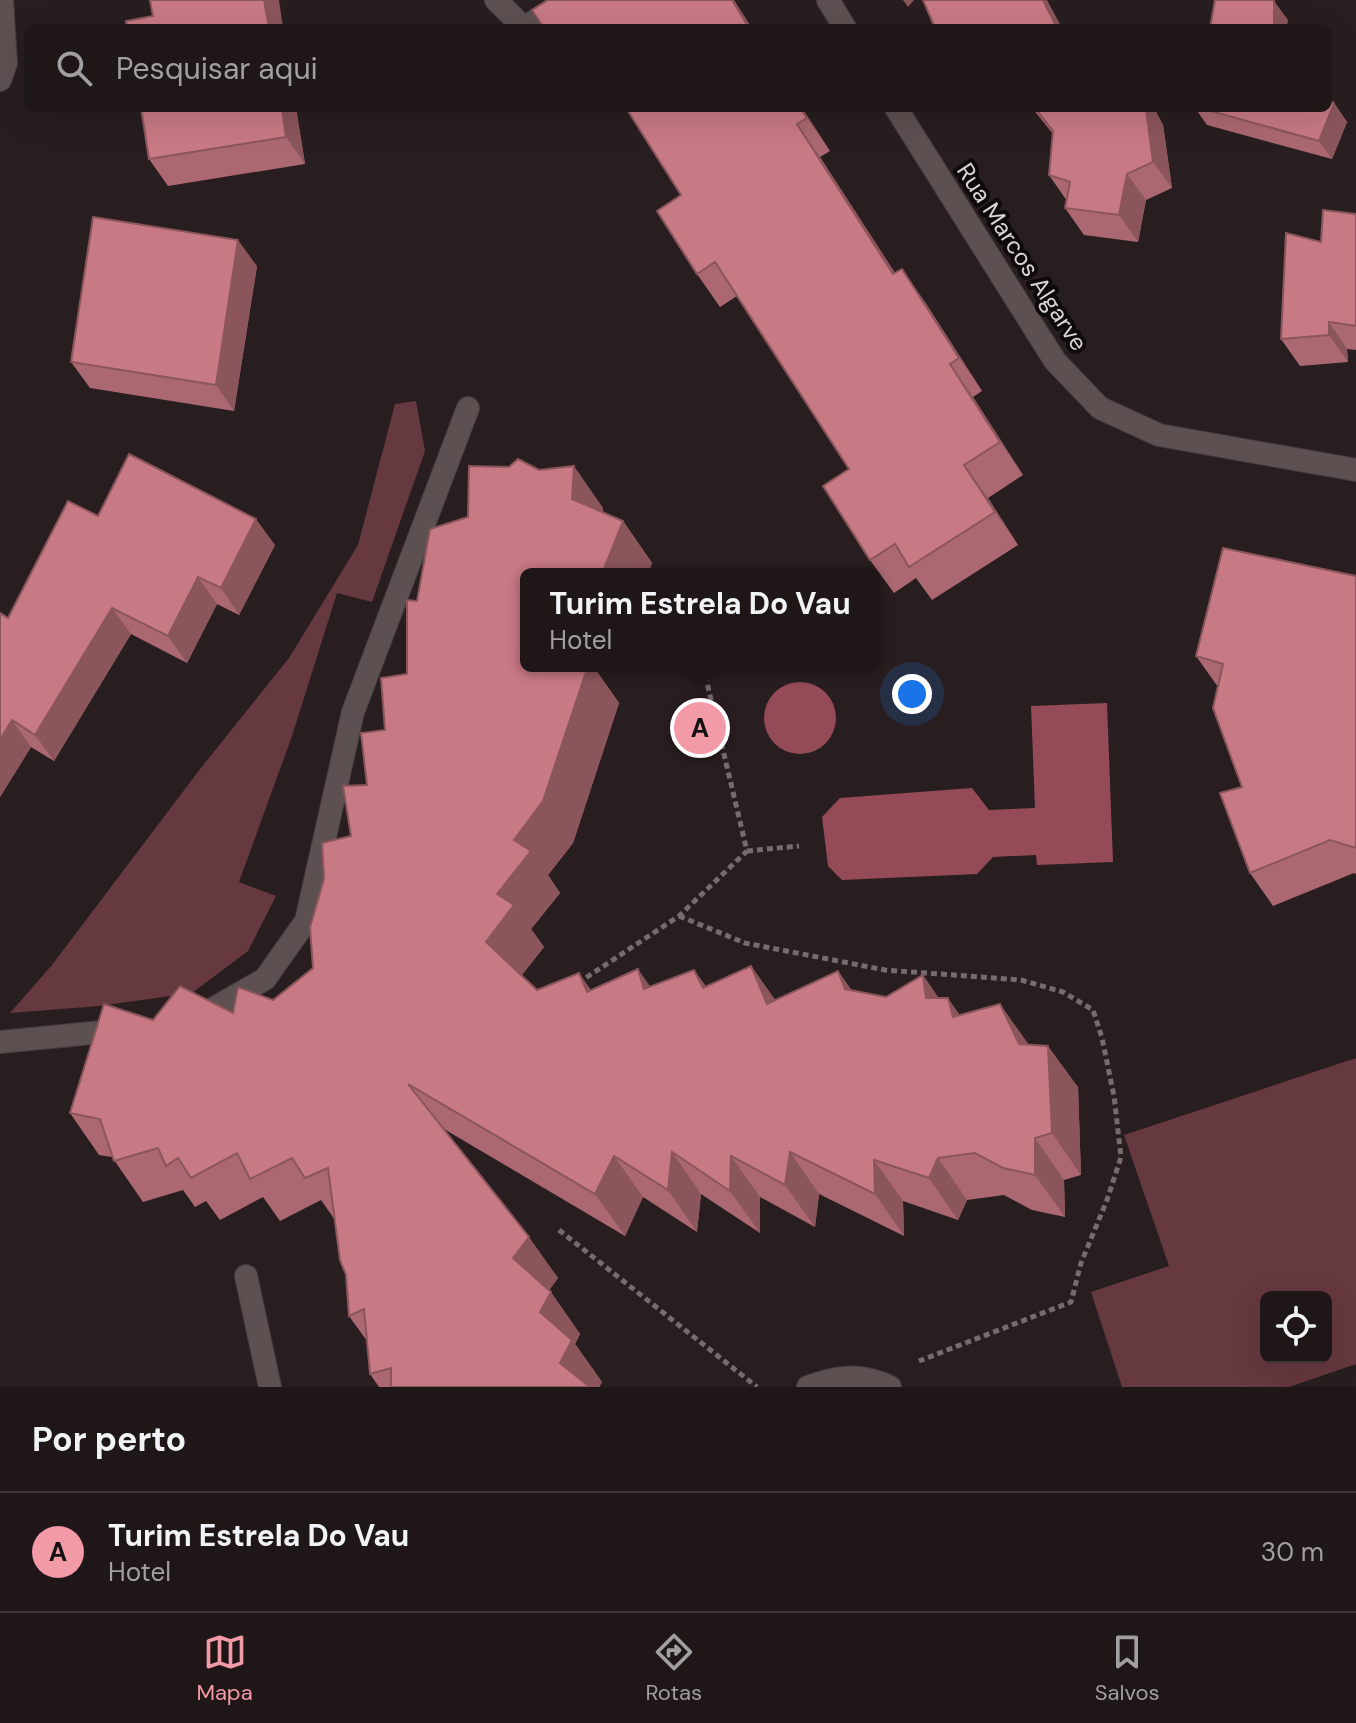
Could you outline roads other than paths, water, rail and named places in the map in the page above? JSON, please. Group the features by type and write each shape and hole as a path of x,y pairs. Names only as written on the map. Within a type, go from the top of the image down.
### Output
{"street":[{"path":"0,80 6,63 2,0"},
{"path":"496,0 520,24"},
{"path":"530,24 567,0"},
{"path":"828,0 843,24"},
{"name":"Rua Marcos Algarve","path":"899,112 1055,361 1100,408 1159,435 1356,470"},
{"path":"174,1025 189,1023 265,979 306,921 353,712 468,408"},
{"path":"0,1042 144,1027"},
{"path":"246,1276 270,1387"},
{"path":"808,1387 826,1380 852,1376 878,1381 890,1387"}],"place":[{"name":"Turim Estrela Do Vau","path":"700,728"}]}
